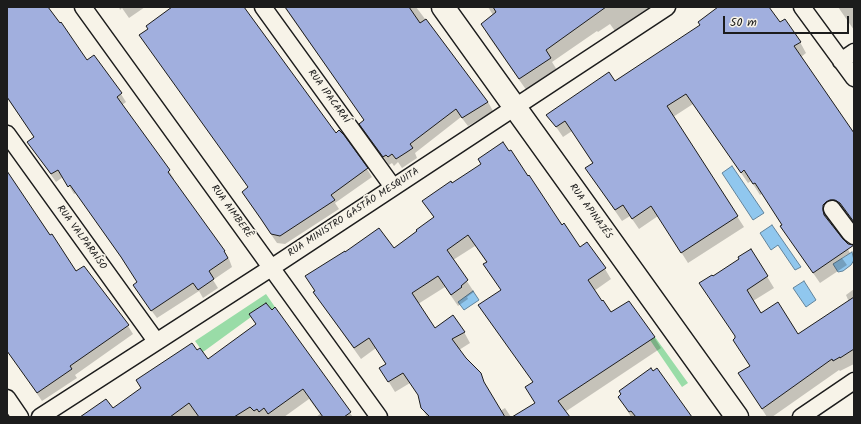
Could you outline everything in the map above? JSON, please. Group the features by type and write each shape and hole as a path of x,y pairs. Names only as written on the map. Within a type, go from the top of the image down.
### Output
{"street":[{"name":"RUA AIMBERÊ","path":"83,7 378,417"},
{"name":"RUA IPACARAÍ","path":"264,7 393,187"},
{"name":"RUA APINAJÉS","path":"443,7 737,417"},
{"name":"RUA MINISTRO GASTÃO MESQUITA","path":"40,417 271,268 667,7"},
{"path":"802,7 848,57 854,78"},
{"name":"RUA VALPARAÍSO","path":"7,134 156,341"},
{"path":"832,210 854,236"},
{"path":"801,417 854,381"},
{"path":"7,398 20,417"}],"green space":[{"path":"266,294 275,307 272,310 266,303 250,314 251,317 203,352 195,341"},
{"path":"655,337 688,383 682,387 650,340"}],"water":[{"path":"732,166 764,213 753,220 722,173"},
{"path":"772,225 801,267 795,270 778,245 771,250 760,233"},
{"path":"852,252 854,260 851,265 843,271 838,272 833,264"},
{"path":"804,281 816,300 806,307 793,288"},
{"path":"473,291 479,300 464,310 458,302"}],"building":[{"path":"7,7 48,7 60,23 61,22 87,60 94,55 122,93 117,97 170,170 168,172 225,251 228,258 209,271 214,279 198,290 193,283 151,311 133,285 137,282 121,257 70,185 68,187 58,170 51,174 27,142 34,137 7,97"},
{"path":"172,7 244,7 336,133 339,130 344,135 368,168 331,195 335,200 280,236 271,234 242,192 248,187 139,35 148,29 146,26"},
{"path":"285,7 409,7 420,23 426,19 488,102 462,118 456,109 410,144 413,148 407,152 396,159 392,154 388,157 386,155 383,157 359,124 364,120"},
{"path":"493,7 606,7 546,50 551,58 519,79 481,24 496,12"},
{"path":"718,7 769,7 780,22 785,19 801,42 794,46 854,133 854,222 840,203 835,200 826,202 823,205 823,210 824,215 843,239 848,244 854,245 813,273 780,226 782,225 755,183 753,184 744,170 741,173 686,94 667,106 738,216 681,253 651,206 632,219 623,205 615,210 585,168 593,163 565,121 556,127 546,115 609,72 615,81 700,25 698,22"},
{"path":"503,142 509,151 511,150 528,176 529,175 562,225 564,223 580,247 587,242 606,268 588,280 602,301 603,300 611,312 629,301 655,337 558,401 570,417 512,417 535,403 525,387 533,382 478,305 501,290 483,264 487,262 468,235 447,250 468,280 461,286 462,287 451,295 438,276 412,293 435,328 453,315 465,332 452,339 466,358 481,373 484,382 505,417 430,417 421,408 418,395 403,373 388,382 379,368 386,364 369,338 354,348 313,292 315,291 305,276 345,252 379,228 394,248 434,217 422,201 451,181 452,183 481,164 478,159"},
{"path":"7,171 50,235 52,234 76,271 84,266 129,325 70,366 72,369 37,393 7,351"},
{"path":"751,249 768,276 747,290 761,313 778,302 798,334 854,297 854,349 840,358 833,361 832,359 762,409 738,373 750,366 733,340 735,336 699,283 712,275 713,276 739,259 738,257"},
{"path":"266,303 272,310 275,307 351,412 344,417 323,417 303,389 268,414 264,408 259,412 257,409 254,411 250,407 234,417 199,417 189,403 170,417 80,417 106,399 113,408 141,388 136,380 192,343 197,350 200,348 208,359 256,324 249,314"},
{"path":"651,368 653,371 657,368 692,417 636,417 631,411 629,412 618,397 621,394 619,391"}]}
